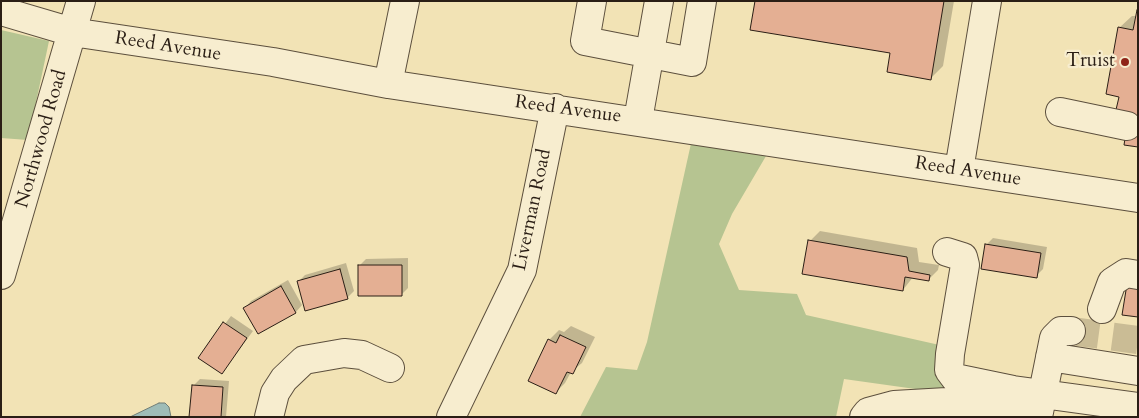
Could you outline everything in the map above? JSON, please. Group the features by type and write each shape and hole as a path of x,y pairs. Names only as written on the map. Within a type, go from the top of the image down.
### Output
{"street":[{"name":"Northwood Road","path":"1,275 81,1"},
{"path":"388,84 404,1"},
{"path":"592,1 585,42 692,62 702,1"},
{"path":"638,120 659,1"},
{"path":"959,170 987,1"},
{"name":"Reed Avenue","path":"1,11 72,32 273,62 388,84 638,120 1138,198"},
{"name":"Liverman Road","path":"451,417 522,270 555,108"},
{"path":"1060,112 1127,126"},
{"path":"947,252 964,257 965,265 949,370 955,378 1040,406 1138,407"},
{"path":"1102,309 1112,282 1126,273 1138,275"},
{"path":"1040,406 1054,338 1061,331 1071,331"},
{"path":"269,417 275,393 284,379 304,360 344,353 362,355 390,368"},
{"path":"1050,357 1138,371"},
{"path":"864,417 868,412 894,405 947,402 983,407 1018,417"}],"green space":[{"path":"1,30 49,41 28,140 1,138"},
{"path":"692,139 750,149 766,156 732,214 719,244 739,290 797,294 806,315 944,346 948,378 944,393 844,379 836,417 580,417 606,367 637,370 647,342"}],"water":[{"path":"159,403 165,403 169,407 171,417 130,417"}],"building":[{"path":"755,1 944,1 931,80 887,72 890,53 750,30"},
{"name":"Truist","path":"1137,10 1138,147 1124,145 1127,126 1115,114 1119,97 1106,94 1118,27 1133,30"},
{"path":"808,240 907,257 909,271 930,275 929,281 905,277 903,291 802,274"},
{"path":"985,244 1041,253 1037,278 981,269"},
{"path":"358,265 402,265 402,296 358,296"},
{"path":"340,269 348,299 305,311 297,281"},
{"path":"1127,284 1138,286 1138,317 1122,315"},
{"path":"281,286 296,313 258,334 243,308"},
{"path":"223,322 247,338 222,374 198,358"},
{"path":"560,335 586,347 573,374 567,372 556,394 528,381 548,339 556,343"},
{"path":"192,385 223,387 221,417 189,417"}],"tunnel":[{"path":"1071,331 1138,340"}],"place":[{"name":"Truist","path":"1125,62"}]}
